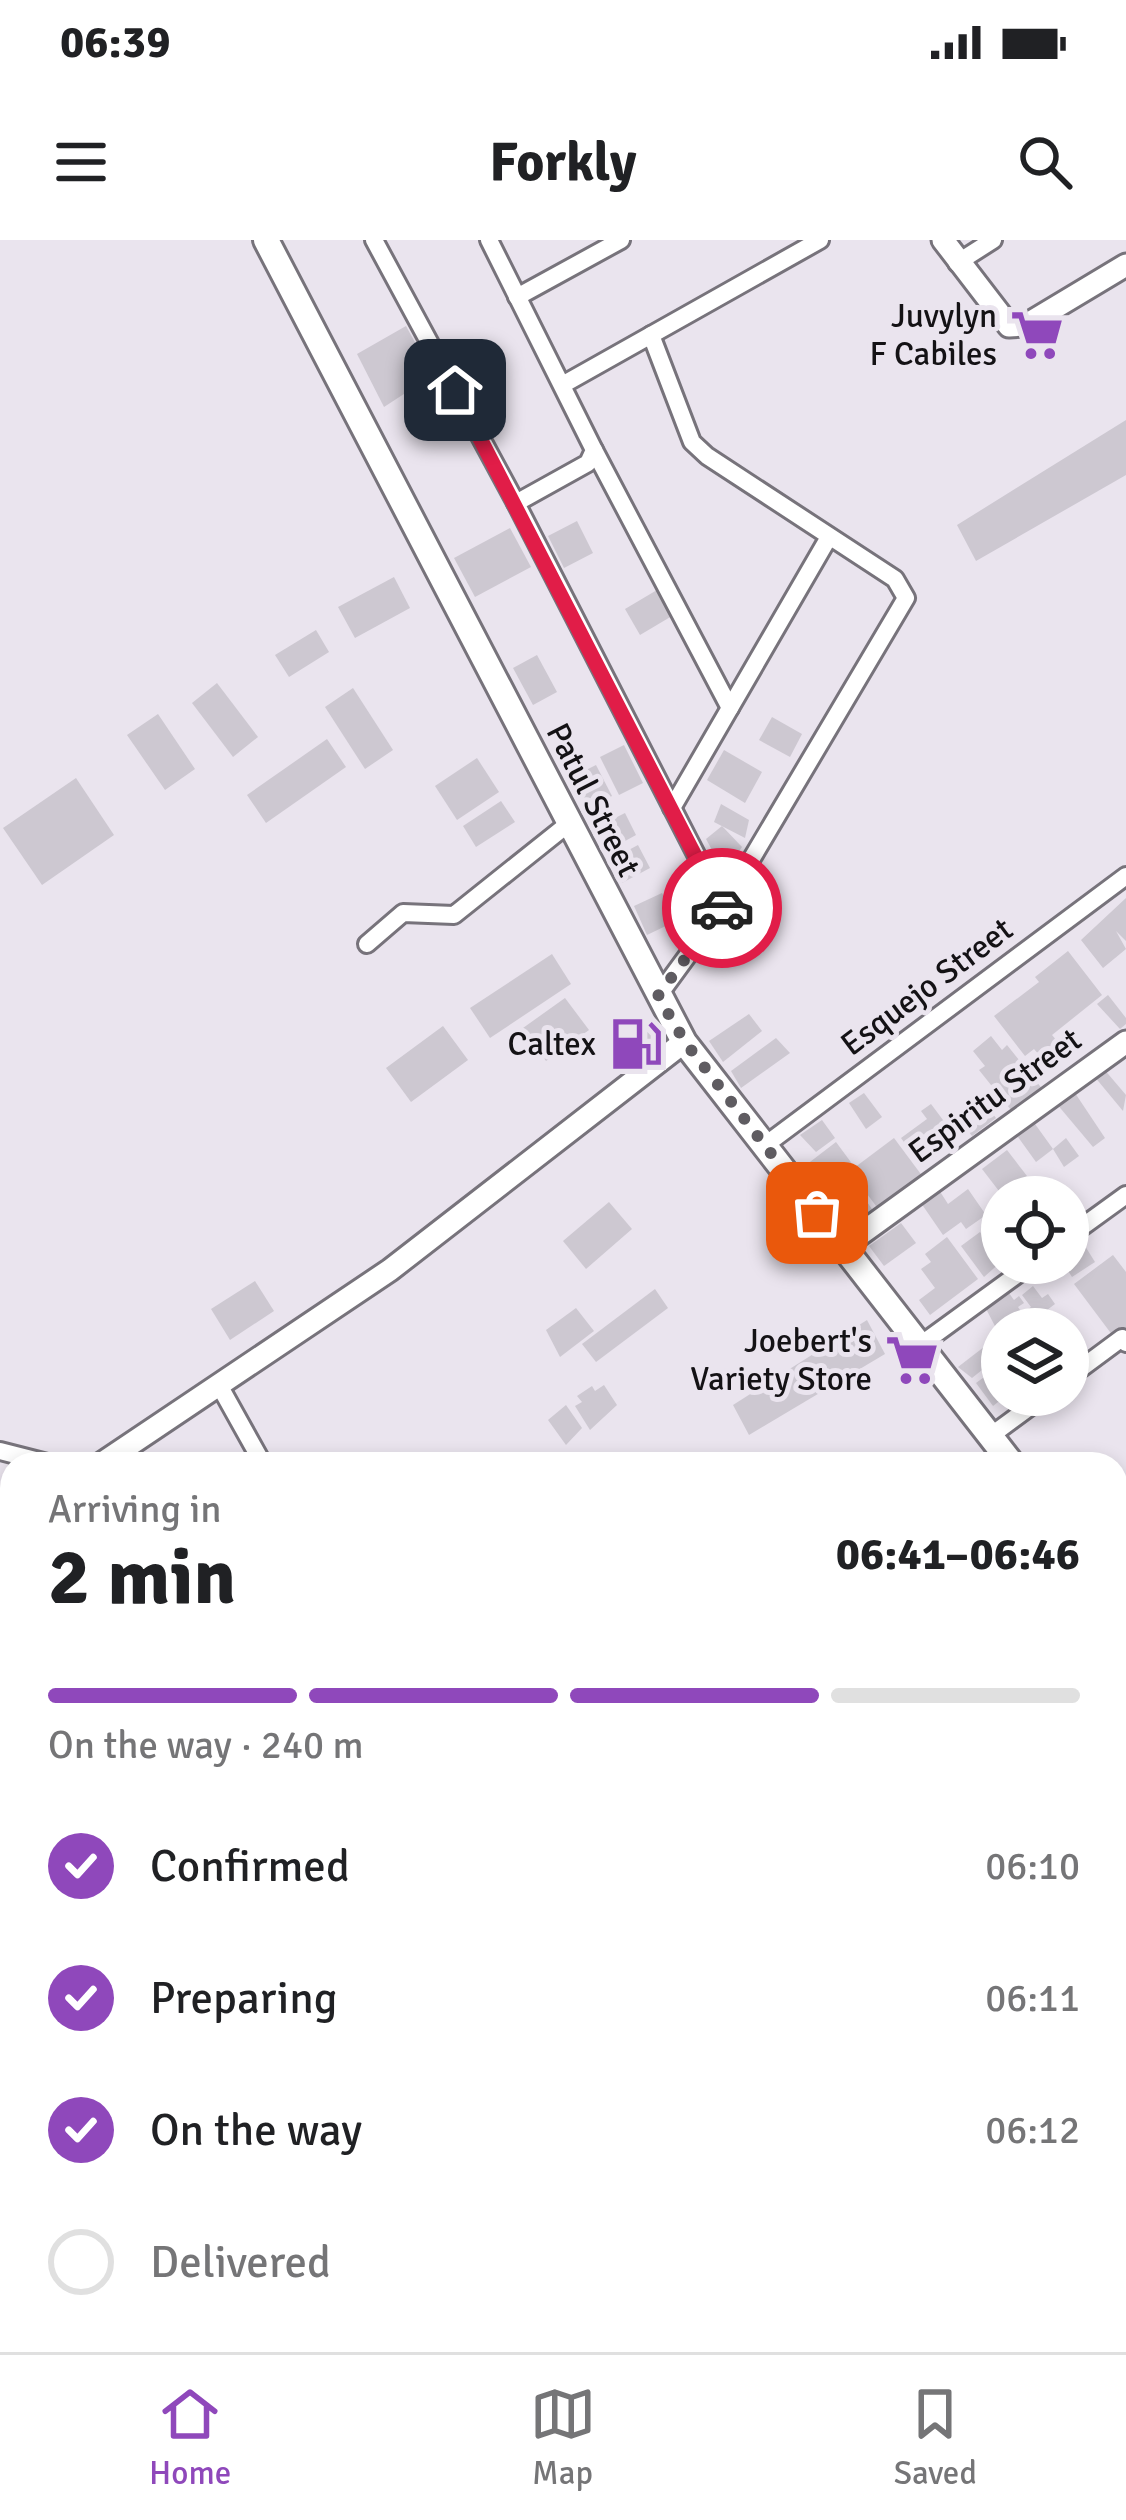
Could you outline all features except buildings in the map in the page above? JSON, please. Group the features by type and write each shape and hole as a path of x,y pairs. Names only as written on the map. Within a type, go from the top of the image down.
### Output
{"main road":[{"name":"Patul Street","path":"266,240 685,1042 1002,1452"}],"street":[{"path":"374,240 517,503 723,907"},
{"path":"489,240 730,709"},
{"path":"517,297 621,240"},
{"path":"564,384 820,240"},
{"path":"943,240 1009,326 1026,325 1126,265"},
{"path":"957,263 993,240"},
{"path":"651,335 692,442 895,579 906,598 723,907 658,996"},
{"path":"517,503 588,463 594,450"},
{"path":"672,808 829,537"},
{"path":"367,944 403,913 454,915 568,824"},
{"name":"Esquejo Street","path":"764,1146 1126,876"},
{"path":"119,1452 390,1270 685,1042"},
{"name":"Espiritu Street","path":"844,1246 1126,1042"},
{"path":"1089,1222 1126,1195"},
{"path":"919,1346 1004,1284"},
{"path":"1089,1364 1125,1339"},
{"path":"219,1385 256,1452"},
{"path":"989,1437 1018,1416"}],"way so far":[{"path":"722,908 658,996 685,1042 817,1213"}],"place":[{"name":"Juvylyn F Cabiles","path":"1037,335"},
{"name":"Caltex","path":"636,1044"},
{"name":"Joebert's Variety Store","path":"912,1360"}],"route":[{"path":"455,390 722,908"}]}
